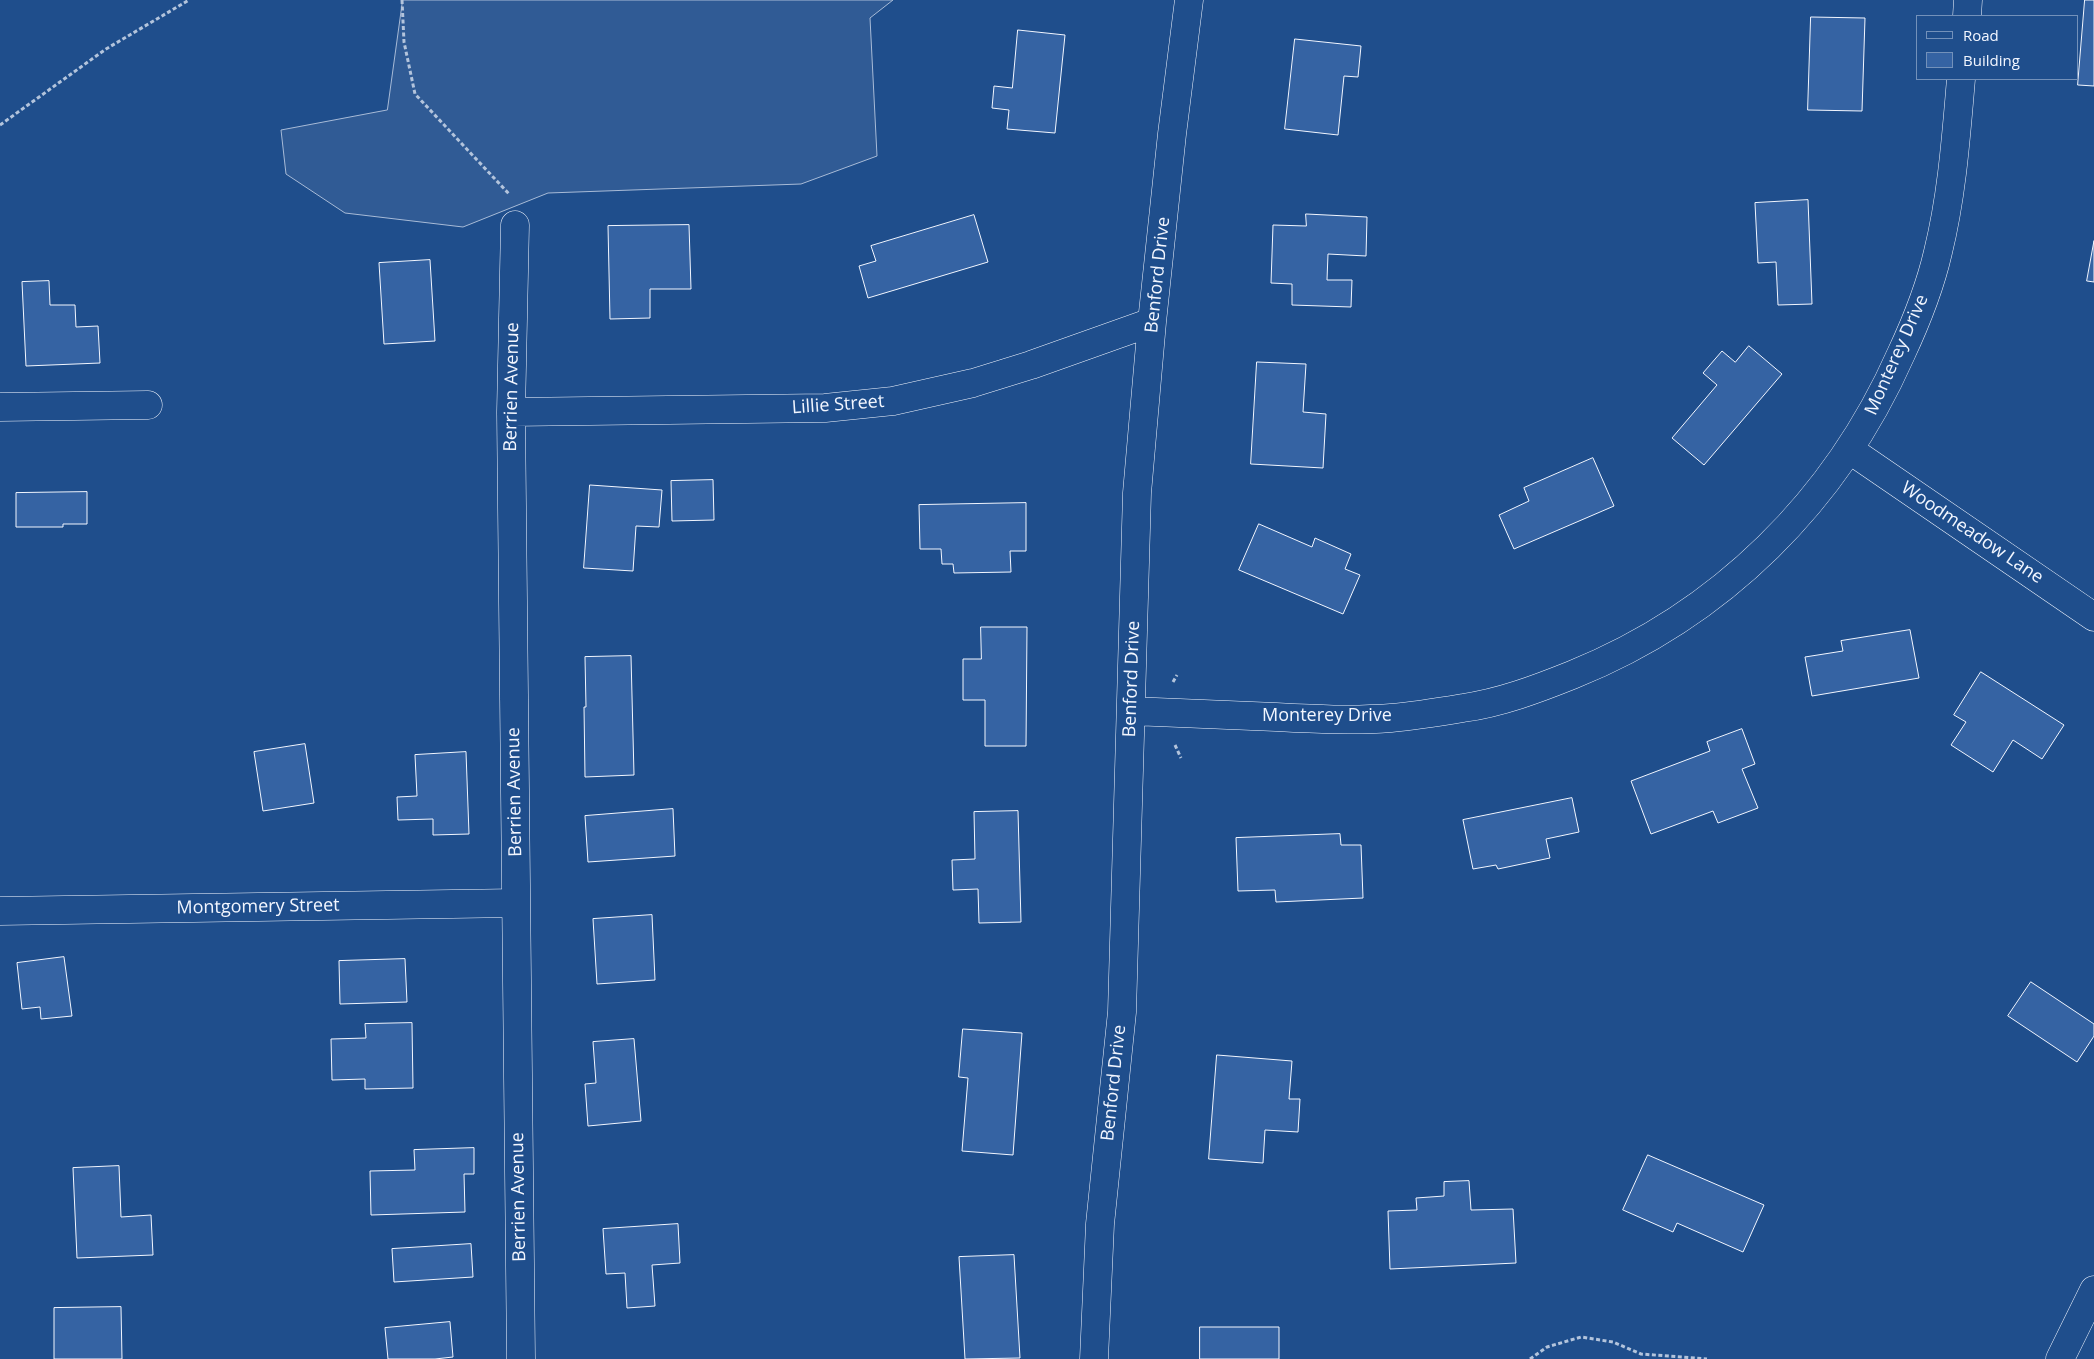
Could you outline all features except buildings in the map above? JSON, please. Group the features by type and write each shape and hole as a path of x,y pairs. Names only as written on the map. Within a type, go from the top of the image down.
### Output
{"street":[{"name":"Benford Drive","path":"1094,1359 1100,1224 1122,1012 1137,493 1152,322 1172,134 1189,0"},
{"path":"1967,15 1968,0"},
{"name":"Monterey Drive","path":"1131,711 1346,720 1393,718 1466,708 1538,689 1597,665 1637,644 1706,601 1763,554 1814,499 1850,450 1884,394 1916,320 1938,254 1951,187 1961,80"},
{"name":"Berrien Avenue","path":"515,225 511,412 521,1359"},
{"name":"Lillie Street","path":"511,412 825,408 893,401 981,381 1031,366 1152,322"},
{"path":"0,407 148,405"},
{"name":"Woodmeadow Lane","path":"1850,450 2094,617"},
{"name":"Montgomery Street","path":"0,911 516,904"},
{"path":"2060,1359 2094,1290"}],"path":[{"path":"0,125 106,49 189,0"},
{"path":"402,0 404,42 415,94 513,198 515,225"},
{"path":"1530,1359 1547,1347 1581,1337 1613,1342 1641,1354 1707,1359"}],"shaded area":[{"path":"403,0 893,0 870,18 877,156 801,184 548,193 463,227 345,213 286,174 281,130 387,110"}]}
